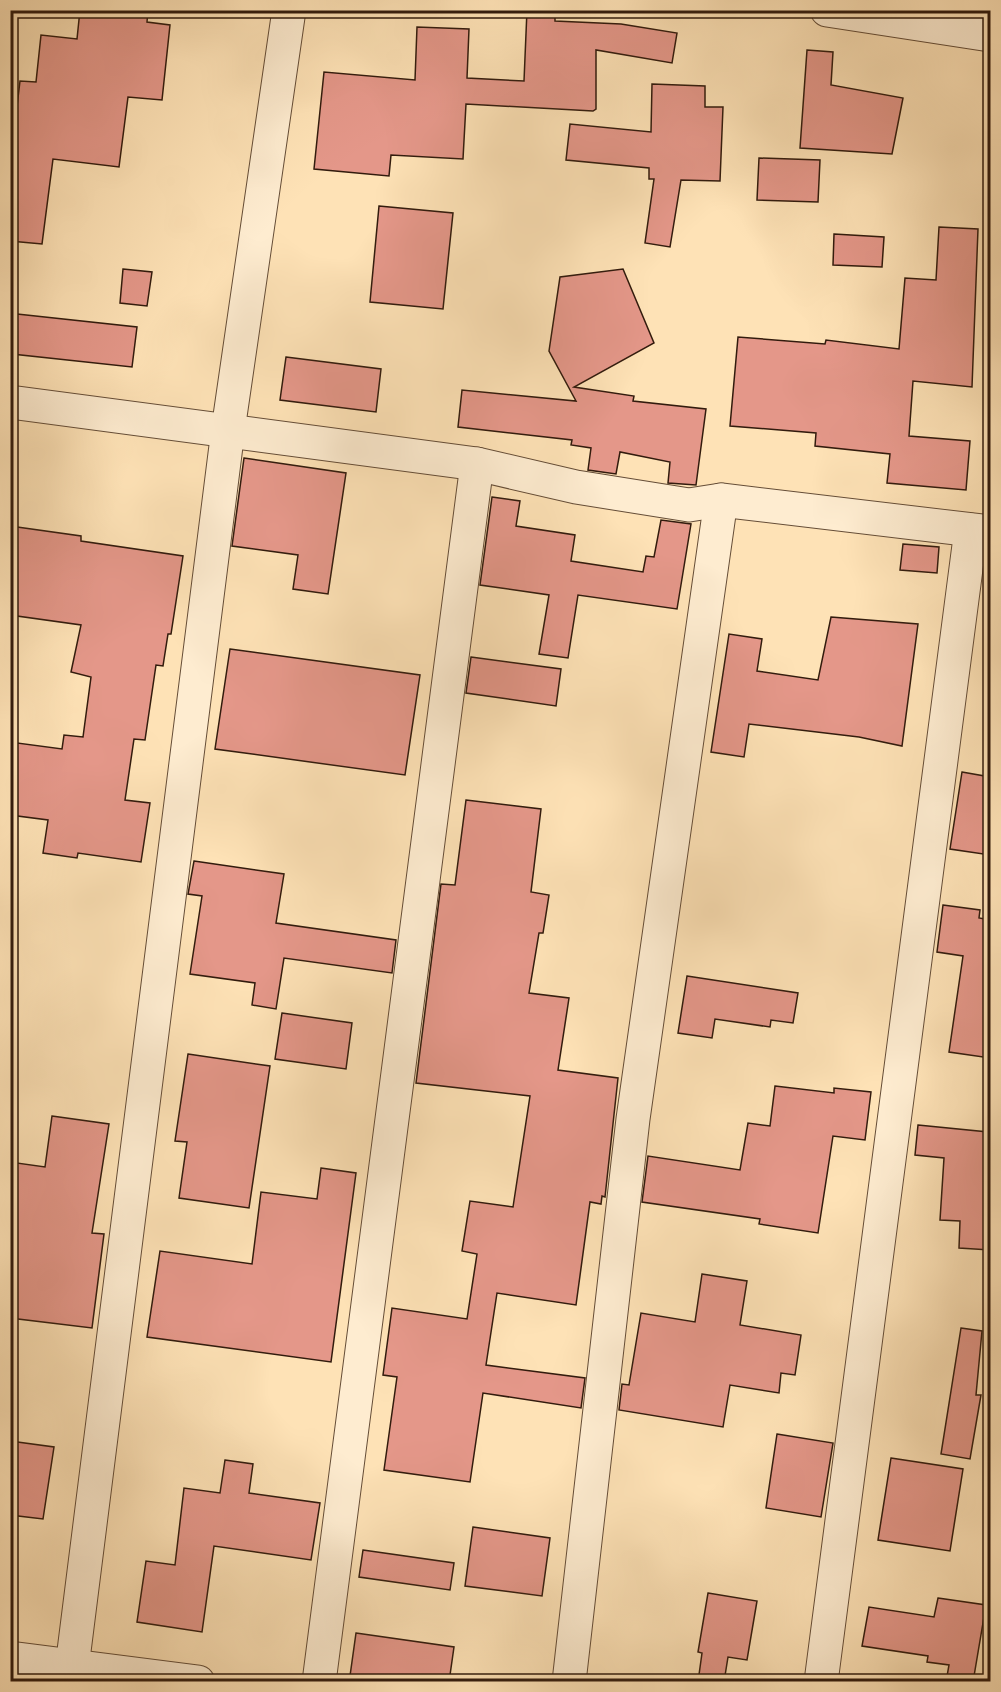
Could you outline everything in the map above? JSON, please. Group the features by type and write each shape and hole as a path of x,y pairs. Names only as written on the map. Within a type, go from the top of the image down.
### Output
{"street":[{"path":"72,1667 228,430 290,10"},
{"path":"827,10 990,35"},
{"path":"10,402 477,464 576,487 689,505 720,500 981,531 821,1682"},
{"path":"319,1682 477,464"},
{"path":"569,1682 633,1119 720,500"},
{"path":"10,1658 198,1682"}],"building":[{"path":"80,10 148,10 147,22 170,25 162,100 128,97 119,167 53,159 42,244 10,241 10,165 20,81 36,82 41,35 77,39"},
{"path":"527,10 555,10 555,21 621,24 677,33 672,63 596,50 596,109 593,111 466,104 463,159 391,155 389,176 314,169 324,72 415,80 417,27 469,29 467,78 524,81"},
{"path":"807,50 833,52 831,85 903,98 892,154 800,148"},
{"path":"652,84 705,86 705,107 723,107 720,181 681,180 670,247 645,243 654,179 649,179 649,168 566,160 570,124 651,132"},
{"path":"759,158 820,160 818,202 757,200"},
{"path":"379,206 453,213 443,309 370,302"},
{"path":"939,227 978,229 972,387 913,381 909,436 970,441 966,490 887,483 890,454 815,446 816,433 730,426 738,337 825,344 826,340 899,349 905,278 936,280"},
{"path":"834,234 884,237 882,267 833,265"},
{"path":"123,269 152,272 147,306 120,303"},
{"path":"623,269 654,343 574,387 634,396 633,401 706,409 696,485 668,483 670,462 620,452 616,474 588,470 591,448 571,445 572,440 458,427 462,390 576,401 549,351 560,277"},
{"path":"17,314 137,327 132,367 12,354"},
{"path":"286,357 381,369 376,412 280,400"},
{"path":"244,458 346,473 328,594 293,589 298,555 232,546"},
{"path":"492,497 520,501 516,526 575,535 571,561 643,572 646,556 654,557 661,520 691,524 677,609 578,595 568,658 539,654 549,595 480,585"},
{"path":"10,526 81,536 81,541 183,556 171,634 168,634 163,666 156,665 145,740 134,739 125,800 150,803 141,862 78,853 77,858 43,853 48,820 10,815 10,742 62,749 64,735 83,737 91,677 71,672 81,625 10,615"},
{"path":"903,544 939,547 937,573 900,570"},
{"path":"831,617 918,624 902,746 859,737 749,724 744,757 711,752 729,634 762,639 757,671 818,680"},
{"path":"230,649 420,675 405,775 215,749"},
{"path":"471,657 561,669 556,706 466,693"},
{"path":"962,772 990,777 990,855 950,849"},
{"path":"466,800 541,809 531,892 549,895 543,933 539,933 529,993 569,998 558,1070 618,1078 605,1197 602,1196 601,1204 590,1202 576,1305 497,1293 486,1365 585,1378 581,1408 483,1393 470,1482 384,1470 397,1377 383,1375 392,1308 467,1319 477,1254 462,1251 470,1201 513,1207 530,1096 416,1083 441,884 455,885"},
{"path":"194,861 284,874 276,923 396,940 392,973 284,958 276,1009 252,1005 255,983 190,974 202,896 188,894"},
{"path":"943,905 980,910 979,918 990,920 990,1058 949,1052 963,956 937,952"},
{"path":"687,976 798,993 793,1023 771,1020 770,1027 715,1019 712,1038 678,1033"},
{"path":"282,1013 352,1023 346,1069 275,1059"},
{"path":"188,1054 270,1066 249,1208 179,1198 187,1142 175,1141"},
{"path":"775,1086 834,1093 834,1088 871,1092 865,1140 833,1136 818,1233 759,1224 760,1219 642,1202 648,1156 740,1170 748,1123 770,1126"},
{"path":"52,1116 109,1124 92,1233 104,1234 92,1328 10,1318 10,1162 45,1167"},
{"path":"918,1125 988,1132 984,1168 990,1169 990,1250 959,1248 960,1221 940,1220 944,1158 915,1155"},
{"path":"321,1168 356,1173 331,1362 147,1337 160,1251 252,1264 261,1192 317,1199"},
{"path":"702,1274 747,1281 740,1325 801,1335 795,1375 781,1373 779,1393 730,1385 723,1427 619,1410 622,1384 629,1385 641,1313 695,1322"},
{"path":"961,1328 982,1331 976,1395 981,1395 970,1459 941,1454"},
{"path":"777,1434 833,1443 821,1517 766,1508"},
{"path":"10,1441 54,1447 43,1519 10,1515"},
{"path":"891,1458 963,1469 950,1551 878,1540"},
{"path":"225,1460 253,1464 249,1493 320,1503 311,1560 214,1546 202,1632 137,1622 146,1561 175,1565 184,1488 220,1493"},
{"path":"473,1527 550,1538 542,1596 465,1586"},
{"path":"363,1550 454,1563 450,1590 359,1577"},
{"path":"708,1593 757,1601 747,1660 728,1657 724,1682 698,1682 702,1653 698,1652"},
{"path":"938,1598 986,1605 973,1682 946,1682 949,1665 927,1662 928,1656 862,1646 869,1607 934,1617"},
{"path":"356,1633 454,1647 449,1682 386,1682 350,1676"}]}
